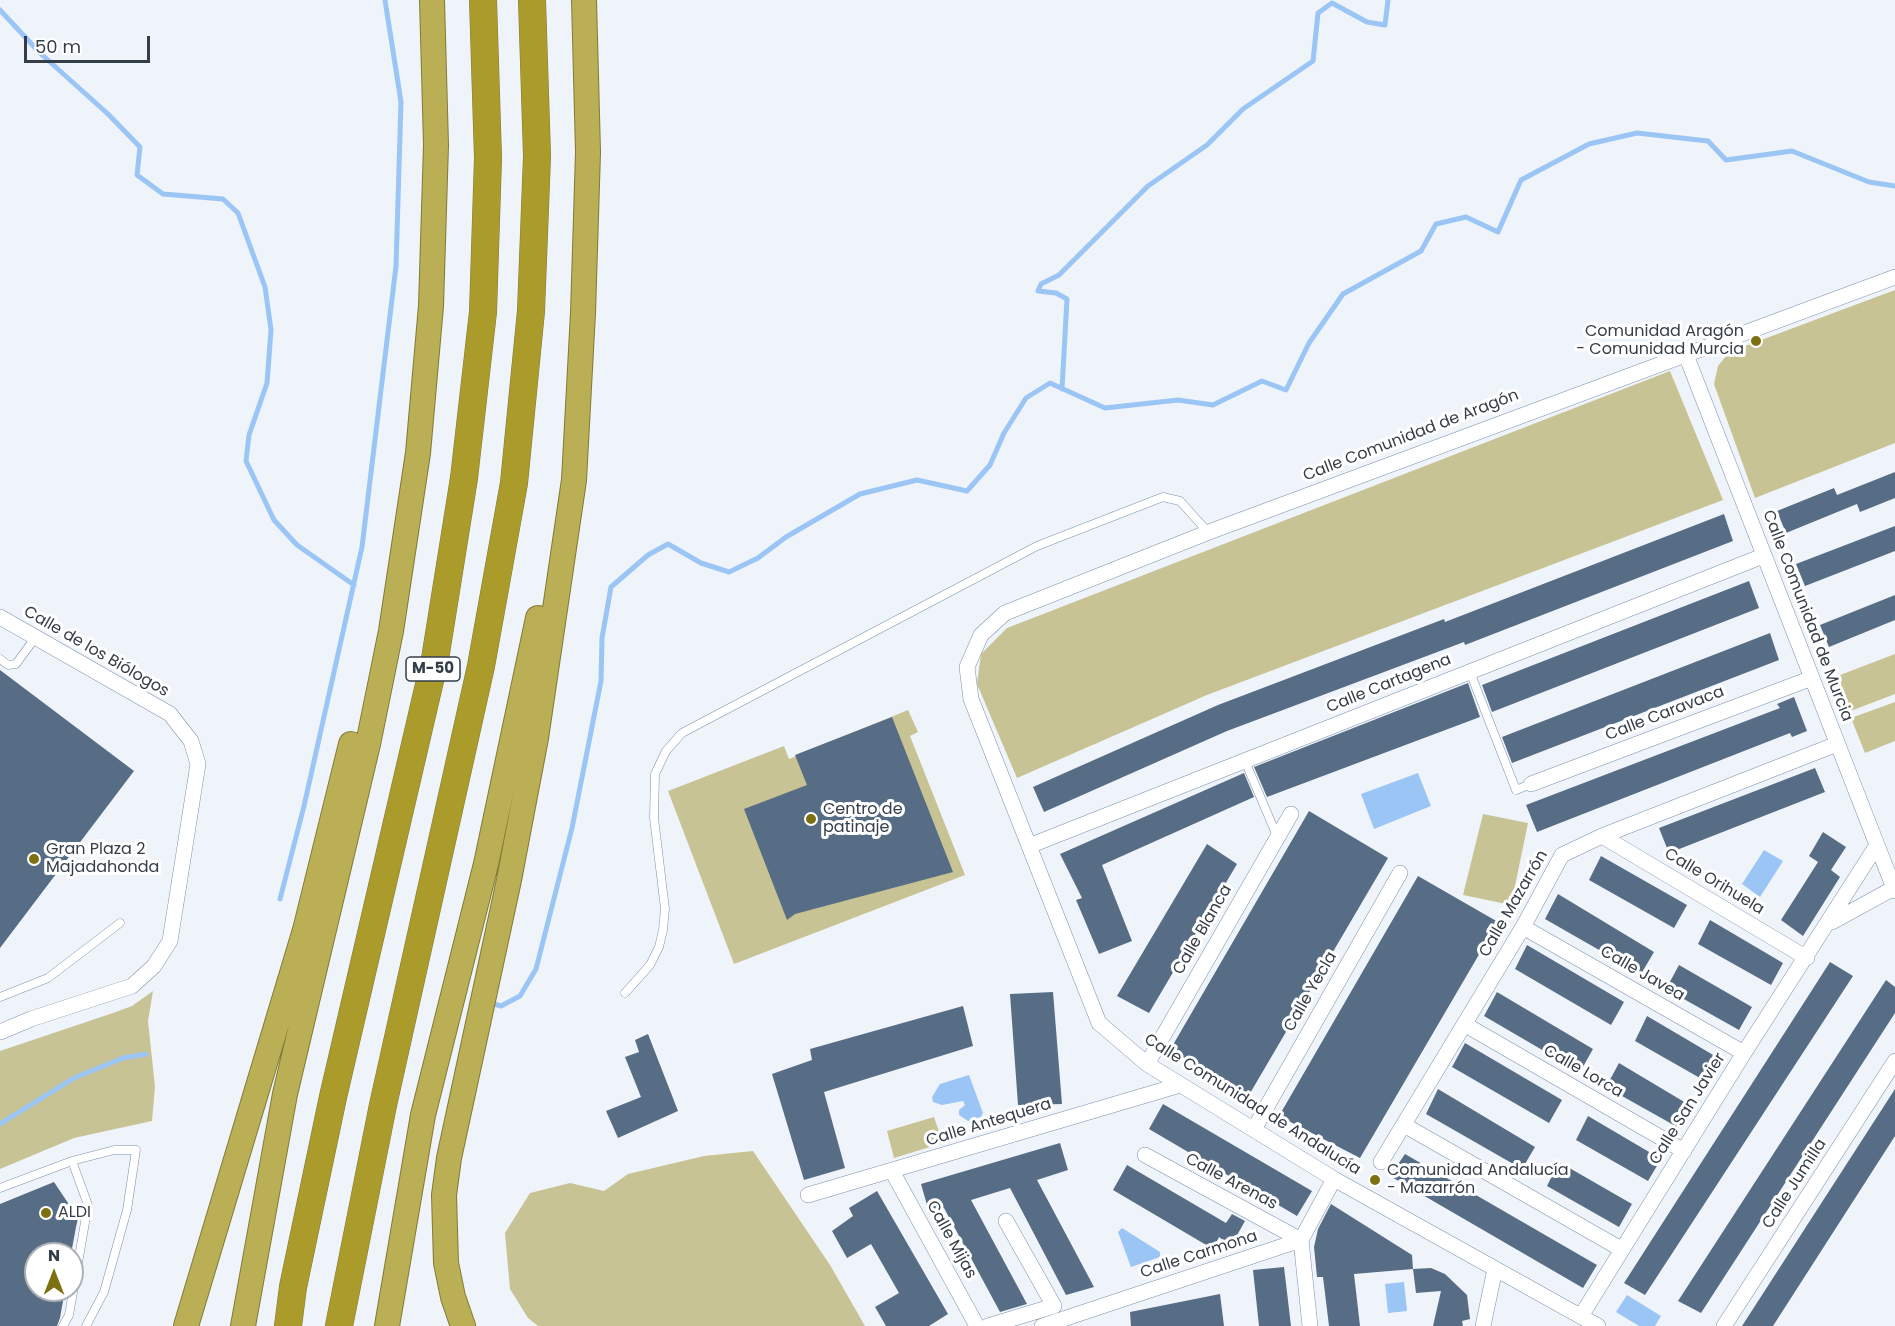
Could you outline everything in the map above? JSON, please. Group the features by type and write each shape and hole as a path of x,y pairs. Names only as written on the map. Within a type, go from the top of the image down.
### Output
{"highway":[{"path":"243,1326 285,1094 368,744 386,654 418,453 431,306 436,144 432,0"},
{"name":"M-50","path":"288,1326 293,1287 333,1097 435,659 464,478 483,312 488,158 483,0"},
{"name":"M-50","path":"339,1326 383,1105 481,666 514,483 531,311 537,156 532,0"},
{"path":"463,1326 446,1263 444,1195 456,1120 509,880 551,639 574,480 583,313 588,152 584,0"},
{"path":"387,1326 423,1115 486,864 528,675 561,485 583,313"},
{"path":"186,1326 305,930 412,488"}],"street":[{"name":"Calle Comunidad de Aragón","path":"967,667 981,635 1005,613 1209,532 1895,277"},
{"name":"Calle Comunidad de Murcia","path":"1686,355 1894,889"},
{"name":"Calle Cartagena","path":"1029,846 1763,556"},
{"name":"Calle de los Biólogos","path":"0,617 170,714 191,741 198,764 170,941 154,966 132,986 31,1019 0,1032"},
{"name":"Calle Comunidad de Andalucía","path":"967,667 971,699 1099,1023 1147,1064 1334,1179 1598,1326"},
{"name":"Calle Caravaca","path":"1531,784 1812,678"},
{"name":"Calle Mazarrón","path":"1381,1162 1523,927 1562,855 1602,836 1838,744"},
{"name":"Calle Blanca","path":"1147,1064 1290,814"},
{"name":"Calle Orihuela","path":"1602,836 1807,958"},
{"name":"Calle San Javier","path":"1581,1316 1744,1053 1829,924 1877,845"},
{"name":"Calle Yecla","path":"1254,1129 1400,873"},
{"name":"Calle San Javier","path":"1829,924 1894,889"},
{"name":"Calle Javea","path":"1523,927 1744,1053"},
{"name":"Calle Lorca","path":"1464,1024 1684,1150"},
{"name":"Calle Jumilla","path":"1724,1326 1895,1061"},
{"name":"Calle Antequera","path":"808,1195 1180,1085"},
{"path":"1404,1125 1621,1249"},
{"name":"Calle Arenas","path":"1145,1155 1301,1240"},
{"name":"Calle Mijas","path":"892,1171 977,1326"},
{"path":"1310,1326 1301,1240 1334,1179"},
{"path":"988,1326 1054,1306 1006,1221"},
{"name":"Calle Carmona","path":"1042,1326 1301,1240"},
{"path":"1483,1326 1495,1269"}],"lane":[{"path":"625,993 650,965 659,947 663,930 665,909 654,818 655,774 666,751 681,733 1037,546 1163,497 1180,501 1209,532"},
{"path":"0,659 8,664 16,664 34,638"},
{"path":"1470,672 1516,790 1531,784"},
{"path":"1245,760 1277,837"},
{"path":"0,997 48,978 120,923"},
{"path":"0,1188 72,1161 114,1150 136,1150 121,1231 104,1292 86,1326"},
{"path":"63,1326 69,1315 88,1204 72,1161"}],"shaded area":[{"path":"1895,290 1895,443 1755,498 1714,384 1718,366 1729,352"},
{"path":"1670,371 1723,500 1207,695 1017,778 977,684 981,654 1007,628"},
{"path":"1895,654 1895,694 1848,712 1835,677"},
{"path":"1895,702 1895,741 1865,753 1851,718"},
{"name":"Centro de patinaje","path":"908,710 918,732 910,736 965,875 734,964 668,791 784,746 789,759"},
{"path":"1483,814 1528,823 1511,905 1463,895"},
{"path":"153,991 148,1021 155,1087 152,1121 74,1138 0,1169 0,1051 132,1006"},
{"path":"934,1117 943,1143 894,1158 887,1131"},
{"path":"753,1151 830,1265 865,1326 538,1326 528,1318 510,1289 505,1233 530,1193 570,1183 604,1191 628,1174 704,1156"}],"water":[{"path":"1418,773 1431,806 1374,829 1361,794"},
{"path":"1764,850 1783,861 1760,897 1742,884"},
{"path":"969,1075 983,1113 981,1117 968,1121 959,1115 959,1110 965,1105 963,1101 942,1105 933,1102 932,1097 940,1084"},
{"path":"1122,1228 1160,1252 1160,1257 1131,1267 1118,1232"},
{"path":"1404,1282 1407,1311 1388,1313 1385,1284"},
{"path":"1627,1295 1661,1316 1655,1326 1639,1326 1616,1312"}],"building":[{"path":"1895,472 1895,498 1860,512 1857,504 1786,533 1777,511 1834,488 1837,495"},
{"path":"1724,514 1733,541 1465,645 1464,642 1227,731 1044,812 1033,787 1218,705 1444,619 1445,622"},
{"path":"1895,526 1895,551 1805,586 1796,564"},
{"path":"1749,581 1759,608 1492,712 1482,685"},
{"path":"1895,595 1895,620 1829,647 1820,625"},
{"path":"1770,633 1779,660 1512,763 1502,737"},
{"name":"Gran Plaza 2 Majadahonda","path":"0,670 134,771 0,948"},
{"path":"1468,683 1480,717 1267,797 1254,767"},
{"path":"1794,697 1807,731 1792,737 1790,733 1537,832 1526,805 1780,708 1777,704"},
{"path":"892,717 953,872 795,914 787,920 744,809 807,785 795,755"},
{"path":"1815,768 1825,792 1669,853 1659,828"},
{"path":"1244,773 1254,797 1102,865 1132,941 1099,954 1076,900 1082,898 1060,854"},
{"path":"1309,811 1388,858 1249,1095 1170,1050"},
{"path":"1823,832 1846,847 1831,870 1840,877 1803,936 1781,920 1818,862 1809,856"},
{"path":"1207,844 1237,864 1149,1013 1117,996"},
{"path":"1601,856 1687,905 1674,928 1589,880"},
{"path":"1418,876 1498,922 1360,1158 1279,1116"},
{"path":"1558,894 1654,952 1641,974 1545,919"},
{"path":"1710,920 1783,963 1771,985 1698,944"},
{"path":"1527,945 1624,1002 1611,1025 1515,969"},
{"path":"1830,962 1853,976 1645,1295 1624,1283"},
{"path":"1679,965 1752,1007 1739,1030 1666,989"},
{"path":"1886,980 1895,987 1895,1013 1701,1313 1678,1301"},
{"path":"1053,992 1062,1104 1018,1105 1010,994"},
{"path":"1497,992 1593,1049 1580,1072 1484,1016"},
{"path":"963,1006 973,1046 824,1092 845,1168 804,1180 772,1074 812,1060 810,1049"},
{"path":"1647,1016 1720,1059 1707,1082 1635,1041"},
{"path":"648,1034 678,1111 618,1138 606,1111 641,1097 625,1057 639,1052 635,1040"},
{"path":"1465,1043 1562,1100 1549,1123 1452,1067"},
{"path":"1619,1063 1691,1106 1679,1128 1606,1087"},
{"path":"1438,1089 1535,1147 1522,1169 1426,1114"},
{"path":"1895,1089 1895,1136 1773,1326 1742,1326"},
{"path":"1163,1104 1312,1191 1297,1216 1149,1129"},
{"path":"1588,1116 1661,1159 1648,1181 1576,1140"},
{"path":"1060,1143 1068,1170 1037,1180 1094,1287 1066,1295 1010,1188 971,1200 1027,1304 1000,1312 944,1208 929,1212 921,1184"},
{"path":"1405,1154 1597,1265 1583,1288 1390,1176"},
{"path":"1559,1162 1632,1204 1619,1227 1547,1186"},
{"path":"1127,1165 1226,1223 1232,1214 1245,1221 1231,1246 1219,1237 1213,1249 1113,1190"},
{"path":"54,1182 78,1218 73,1242 24,1242 24,1302 63,1302 57,1326 0,1326 0,1204"},
{"path":"877,1191 948,1314 929,1326 886,1326 875,1307 899,1293 871,1244 847,1258 832,1231 853,1216 849,1208"},
{"path":"1331,1204 1412,1255 1413,1269 1354,1274 1360,1326 1329,1326 1323,1277 1317,1277 1314,1247 1318,1229"},
{"path":"1284,1267 1291,1326 1259,1326 1253,1270"},
{"path":"1431,1268 1445,1274 1467,1295 1470,1319 1462,1321 1463,1326 1433,1326 1441,1291 1416,1293 1413,1269"},
{"path":"1220,1294 1224,1326 1131,1326 1130,1312"}],"waterway":[{"path":"280,899 304,806 362,547 396,266 401,102 385,0"},
{"path":"1062,389 1067,299 1056,293 1038,291 1041,284 1059,275 1148,186 1207,145 1243,109 1313,61 1318,13 1332,3 1367,22 1385,25 1388,0"},
{"path":"0,10 40,53 108,114 140,147 137,175 163,194 223,199 238,213 265,287 271,330 267,383 249,435 246,461 274,520 297,545 354,585"},
{"path":"494,1004 501,1006 520,996 536,969 572,828 601,681 602,638 611,587 648,555 668,544 701,563 729,572 758,558 786,537 860,494 917,480 967,491 990,465 1004,433 1026,398 1050,383 1105,408 1178,400 1213,405 1262,381 1286,390 1309,343 1343,294 1421,251 1436,224 1466,217 1498,232 1521,180 1589,144 1637,133 1708,141 1726,160 1792,151 1869,182 1895,186"},
{"path":"0,1124 74,1078 123,1058 146,1054"}],"place":[{"name":"Comunidad Aragón - Comunidad Murcia","path":"1756,341"},
{"name":"Centro de patinaje","path":"811,819"},
{"name":"Gran Plaza 2 Majadahonda","path":"34,859"},
{"name":"Comunidad Andalucía - Mazarrón","path":"1375,1180"},
{"name":"ALDI","path":"46,1213"}]}
